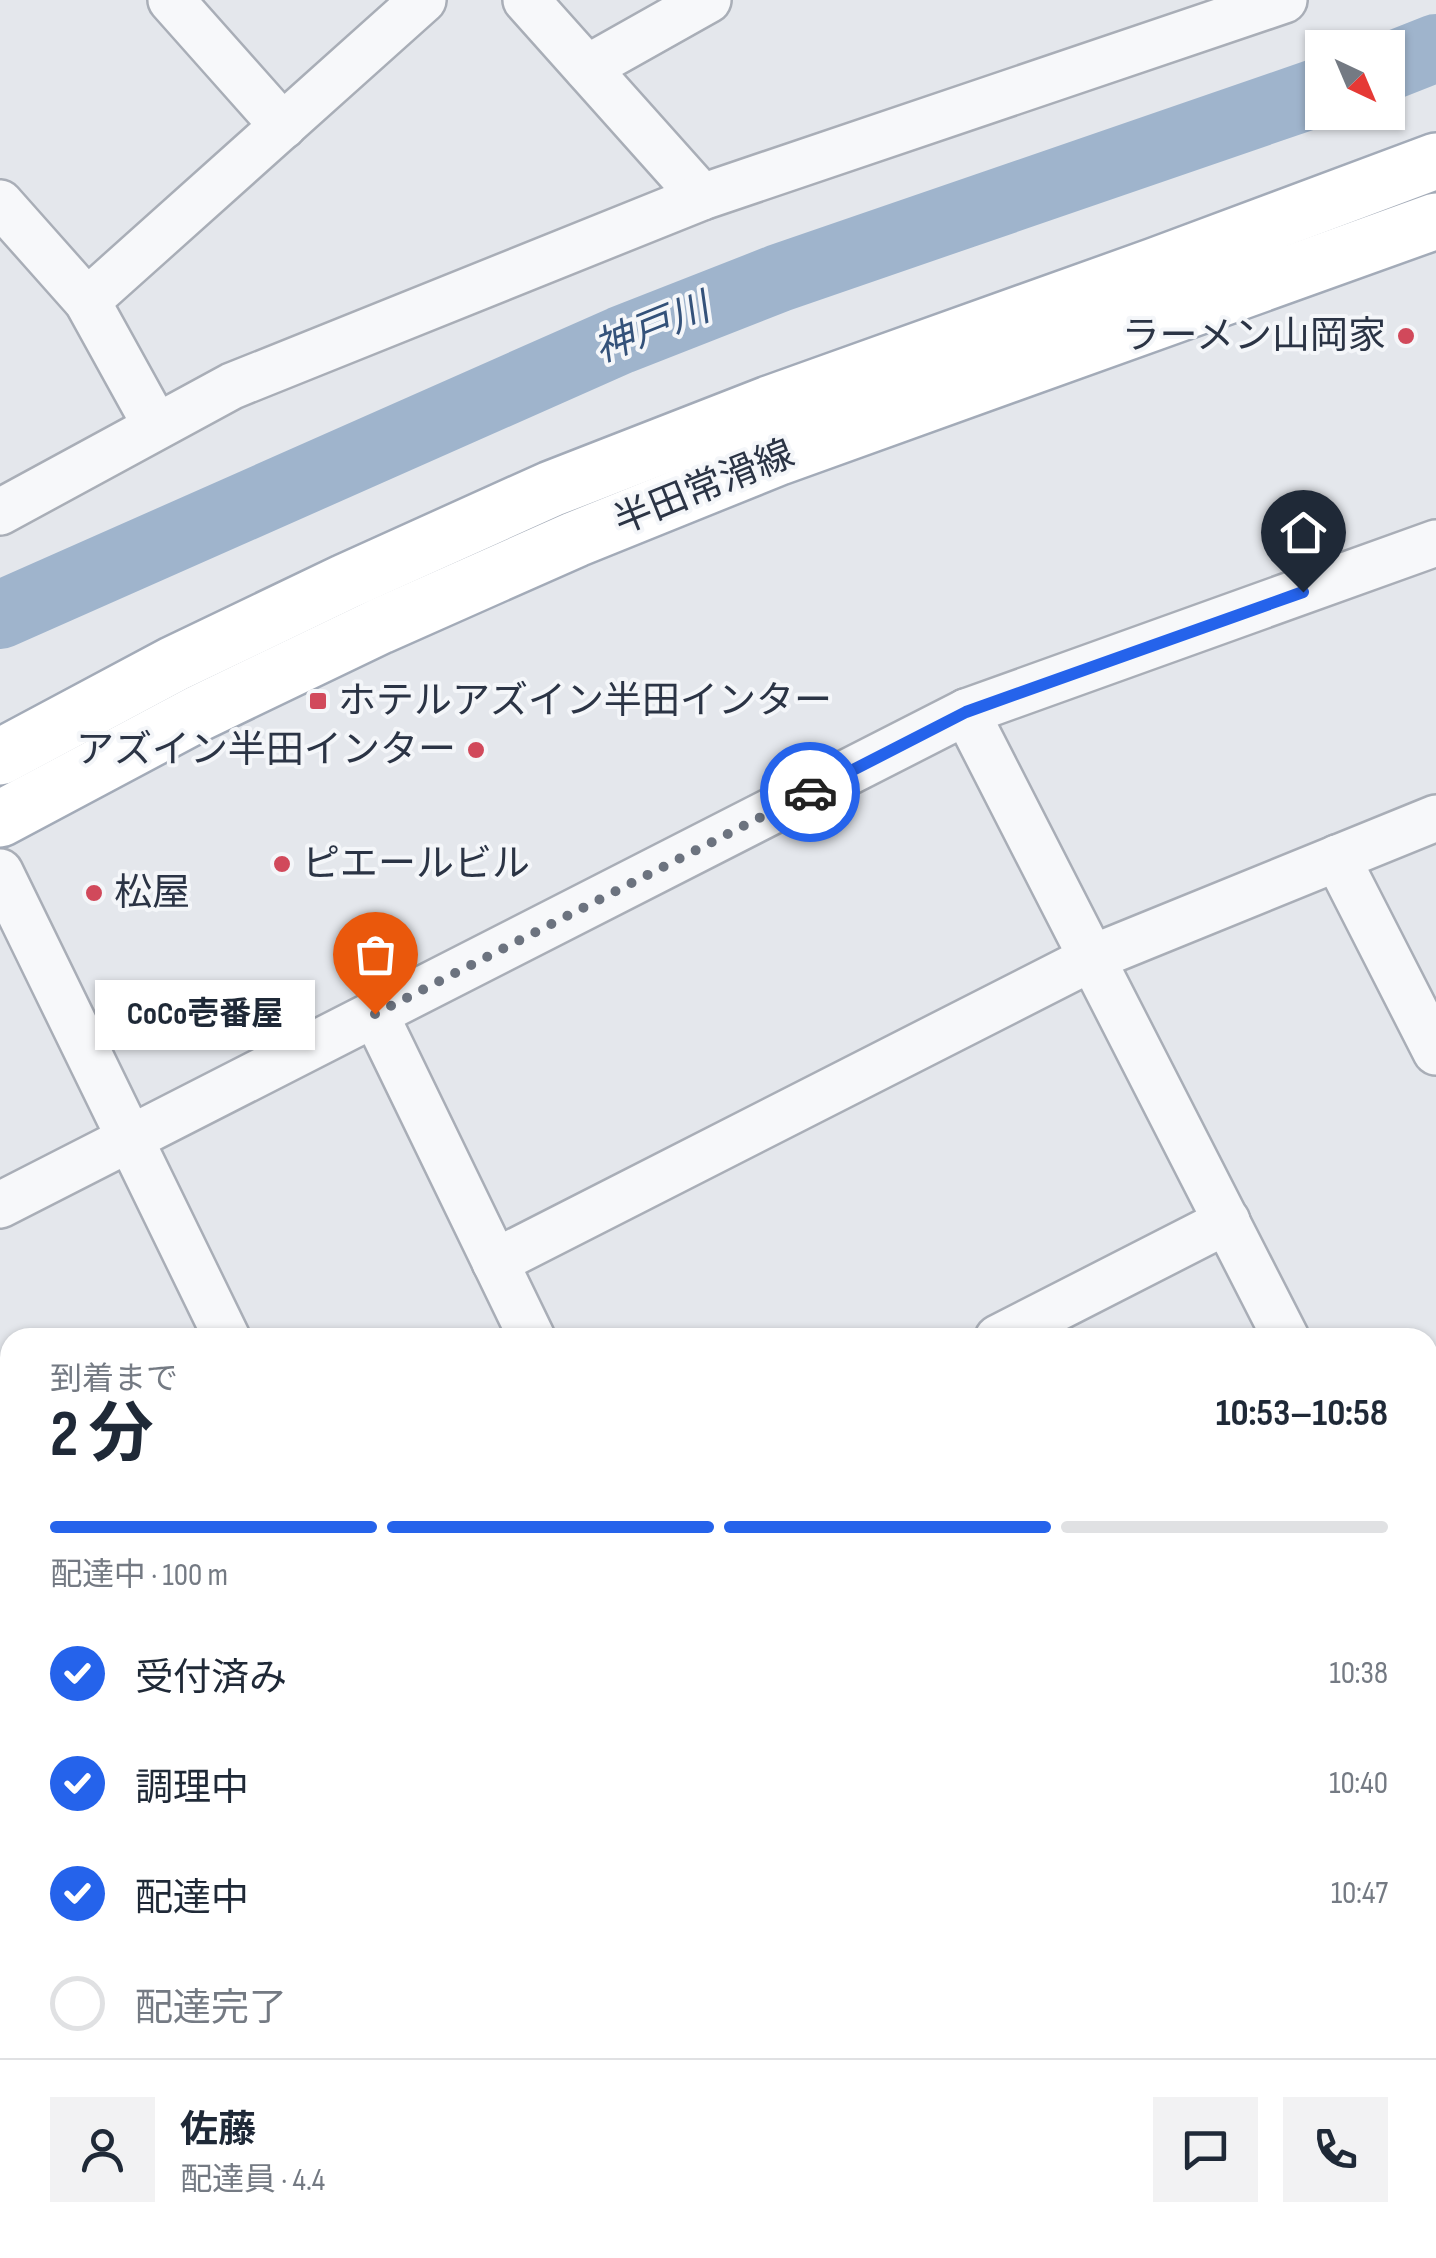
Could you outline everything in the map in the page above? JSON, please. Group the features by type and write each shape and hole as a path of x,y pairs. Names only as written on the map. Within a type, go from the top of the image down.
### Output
{"main road":[{"name":"半田常滑線","path":"0,757 174,664 551,489 768,404 1137,273 1436,161"},
{"name":"半田常滑線","path":"0,820 199,713 380,626 576,539 780,457 1436,221"}],"street":[{"path":"171,0 283,126"},
{"path":"88,300 423,0"},
{"path":"526,0 702,197"},
{"path":"587,68 708,0"},
{"path":"0,512 232,386 702,197 1284,0"},
{"path":"0,203 88,300 156,426"},
{"path":"0,1205 966,712 1436,543"},
{"path":"966,712 1281,1328"},
{"path":"495,1262 1092,958 1436,818"},
{"path":"1337,858 1436,1052"},
{"path":"0,872 223,1328"},
{"path":"375,1014 527,1328"},
{"path":"1017,1328 1226,1221"}],"waterway":[{"name":"神戸川","path":"1405,60 1436,48"},
{"name":"神戸川","path":"0,615 621,340 779,278 1305,97"}],"way so far":[{"path":"375,1014 810,792"}],"place":[{"name":"ラーメン山岡家","path":"1406,336"},
{"name":"ホテルアズイン半田インター","path":"318,701"},
{"name":"アズイン半田インター","path":"476,750"},
{"name":"ピエールビル","path":"282,864"},
{"name":"松屋","path":"94,893"},
{"name":"CoCo壱番屋","path":"375,1014"}],"route":[{"path":"810,792 966,712 1303,592"}]}
